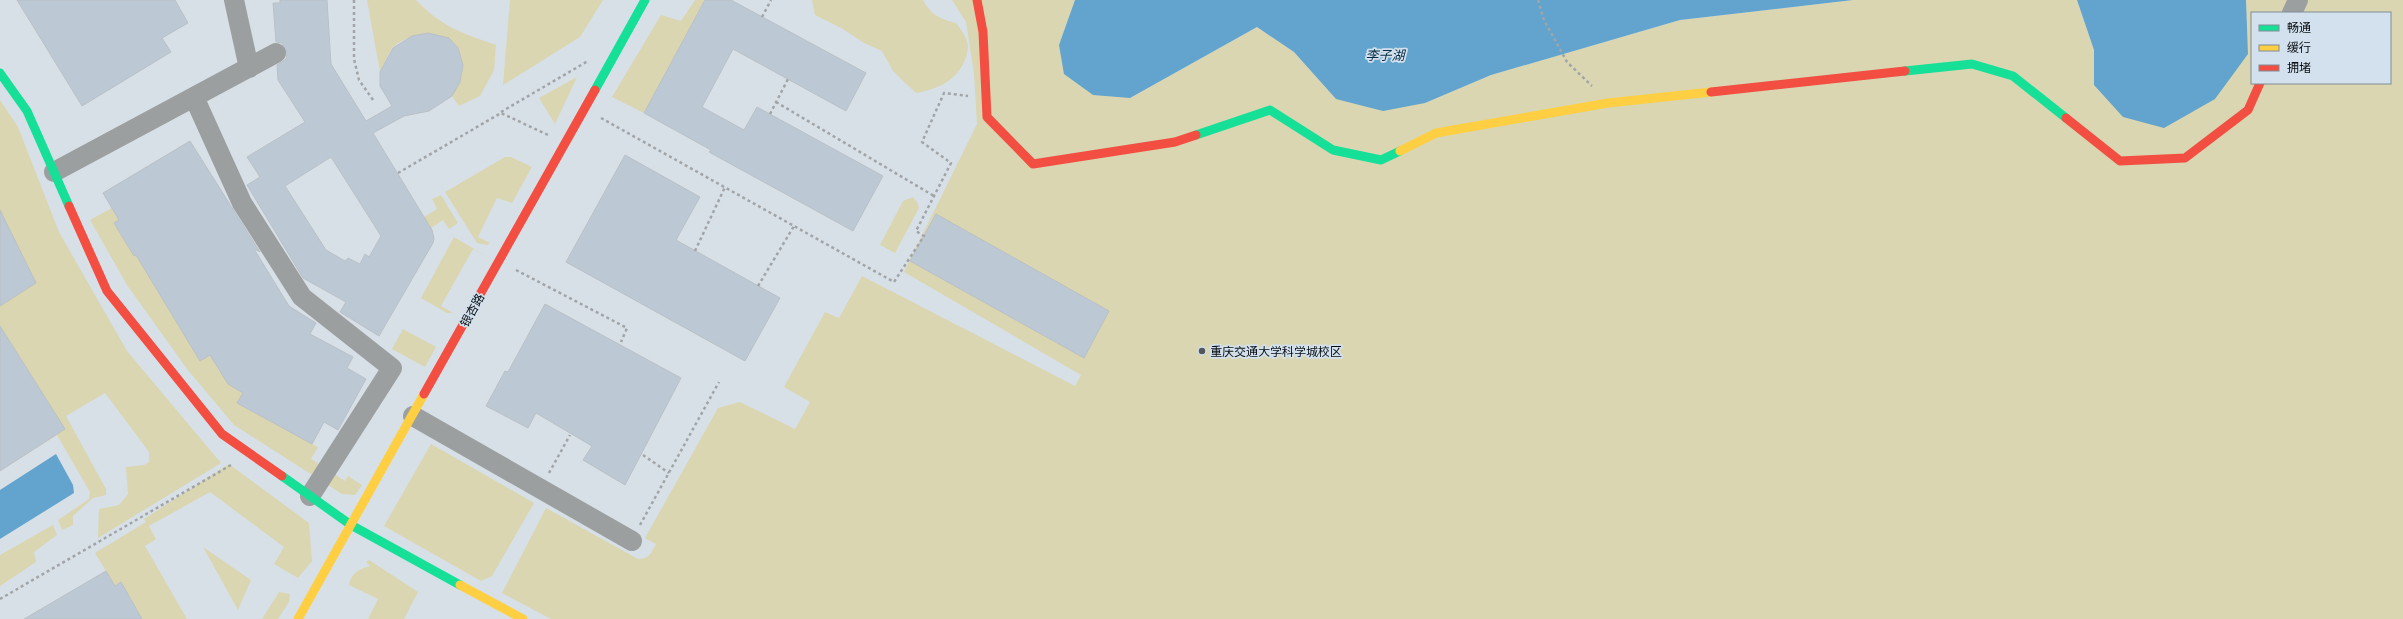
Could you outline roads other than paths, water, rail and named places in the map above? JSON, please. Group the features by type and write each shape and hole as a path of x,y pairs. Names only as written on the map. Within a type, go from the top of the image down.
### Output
{"street":[{"path":"234,0 249,68"},
{"name":"银杏路","path":"298,619 645,0"},
{"path":"977,0 983,32 987,117 1033,164 1175,142 1270,110 1333,150 1381,160 1436,133 1608,103 1972,64 2013,76 2120,162 2185,158 2248,110 2260,84"},
{"path":"2292,12 2298,0"},
{"path":"54,172 276,53"},
{"path":"0,73 27,111 107,291 222,434 351,525 523,619"},
{"path":"194,97 242,203 302,297 392,368 310,496"},
{"path":"412,416 632,541"}],"water":[{"name":"李子湖","path":"1075,0 1853,0 1680,20 1491,75 1425,103 1383,111 1336,99 1294,52 1257,27 1130,98 1093,95 1064,74 1059,45"},
{"path":"2077,0 2246,0 2248,54 2215,99 2164,128 2123,117 2094,85 2094,50"},
{"path":"56,454 73,485 74,493 0,539 0,490"}],"place":[{"name":"重庆交通大学科学城校区","path":"1202,351"}]}
